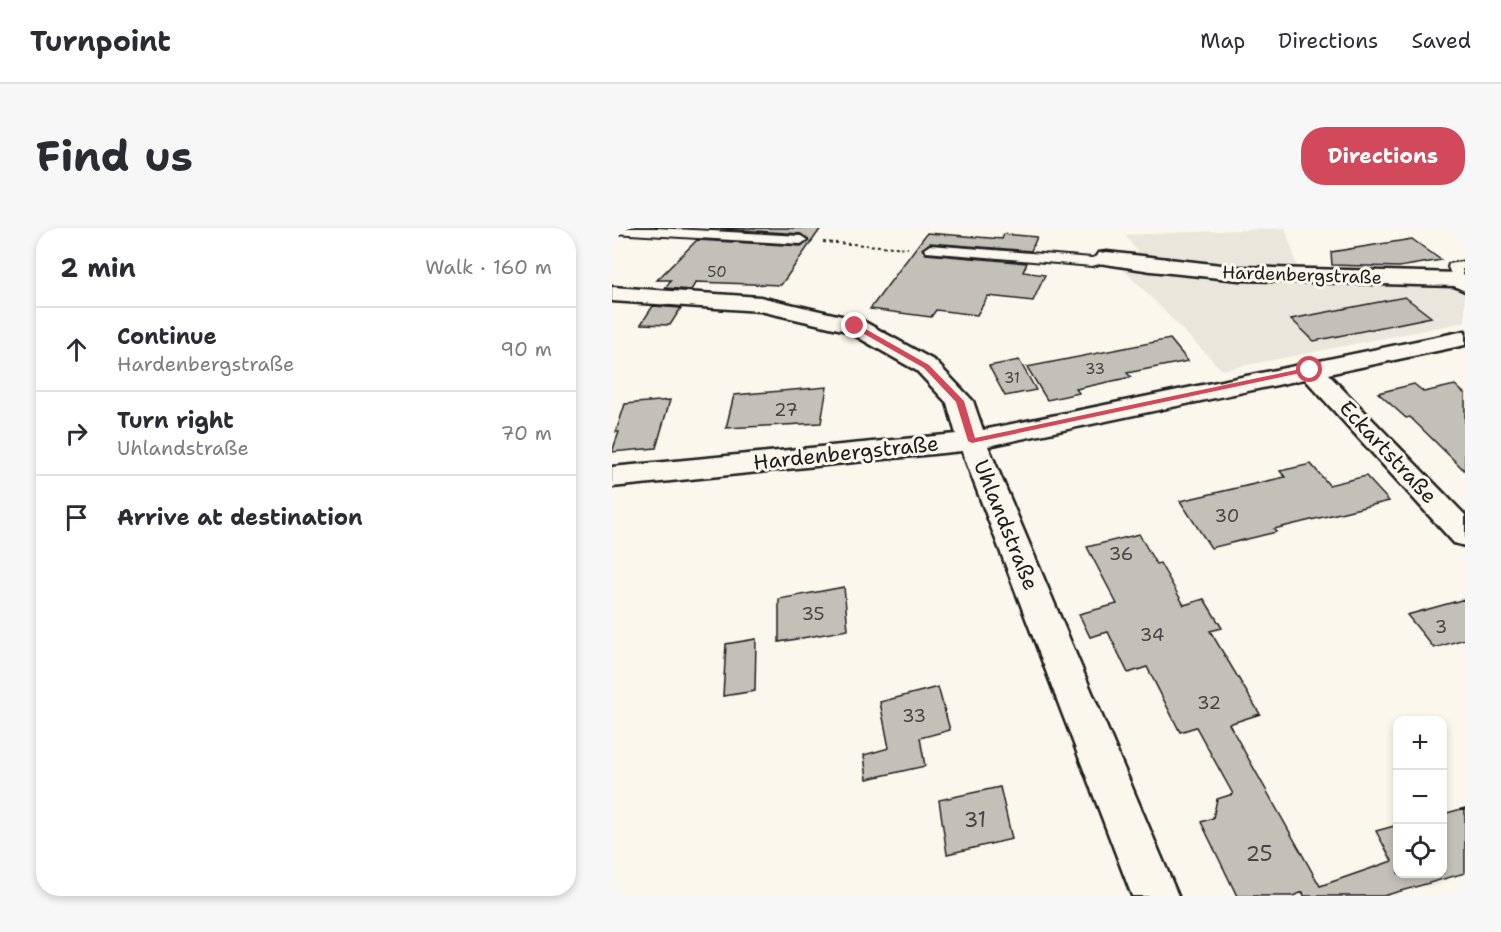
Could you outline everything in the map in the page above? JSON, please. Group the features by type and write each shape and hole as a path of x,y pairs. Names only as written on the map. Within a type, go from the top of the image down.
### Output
{"street":[{"name":"Hardenbergstraße","path":"1107,258 1164,268 1209,272 1463,276"},
{"name":"Uhlandstraße","path":"612,294 760,304 855,326 926,366 960,401 972,441 1155,896"},
{"name":"Hardenbergstraße","path":"612,477 972,441 1465,338"},
{"name":"Eckartstraße","path":"1310,370 1465,535"}],"lane":[{"path":"612,229 801,240"},
{"name":"Hardenbergstraße","path":"930,249 1092,262 1107,258"}],"path":[{"path":"801,240 930,249"}],"shaded area":[{"path":"1285,228 1301,278 1458,285 1465,290 1465,322 1222,370 1121,267 1147,266 1125,235"}],"building":[{"path":"709,228 821,228 781,285 696,282 691,290 665,288 671,280 657,280 697,240 801,246 809,241 801,234"},
{"path":"927,233 1002,239 1004,234 1037,237 1031,251 930,243 922,249 926,254 1027,263 1023,272 1045,275 1033,301 988,296 977,315 936,310 931,317 870,309"},
{"path":"1412,239 1441,260 1399,267 1332,265 1331,252"},
{"path":"1405,297 1431,317 1314,341 1291,319"},
{"path":"653,306 681,308 670,325 641,324"},
{"path":"1170,339 1188,361 1127,373 1131,377 1076,389 1079,393 1047,400 1027,367"},
{"path":"1019,360 1036,390 1005,396 989,366"},
{"path":"1414,384 1424,392 1455,385 1465,394 1465,471 1410,417 1406,418 1378,393"},
{"path":"827,387 821,423 726,428 734,395"},
{"path":"670,400 656,448 612,452 625,404"},
{"path":"1311,464 1329,485 1366,476 1389,501 1274,529 1276,532 1211,548 1180,501 1285,477 1280,471"},
{"path":"1139,534 1156,564 1160,563 1184,605 1204,599 1222,628 1210,631 1260,714 1229,724 1320,886 1392,861 1376,831 1393,826 1393,878 1447,878 1447,813 1465,808 1465,873 1383,896 1304,896 1303,892 1293,896 1237,896 1201,822 1213,818 1217,799 1233,794 1196,727 1180,732 1147,667 1128,673 1108,632 1090,637 1079,614 1117,604 1087,547"},
{"path":"844,587 848,630 779,642 779,599"},
{"path":"1465,599 1465,639 1434,648 1407,615"},
{"path":"756,639 755,691 723,696 726,644"},
{"path":"938,687 950,730 920,738 925,766 867,779 864,755 889,748 880,702"},
{"path":"1000,787 1012,839 947,854 939,800"}],"route":[{"path":"855,326 926,366 960,401 972,441 1310,370"}]}
